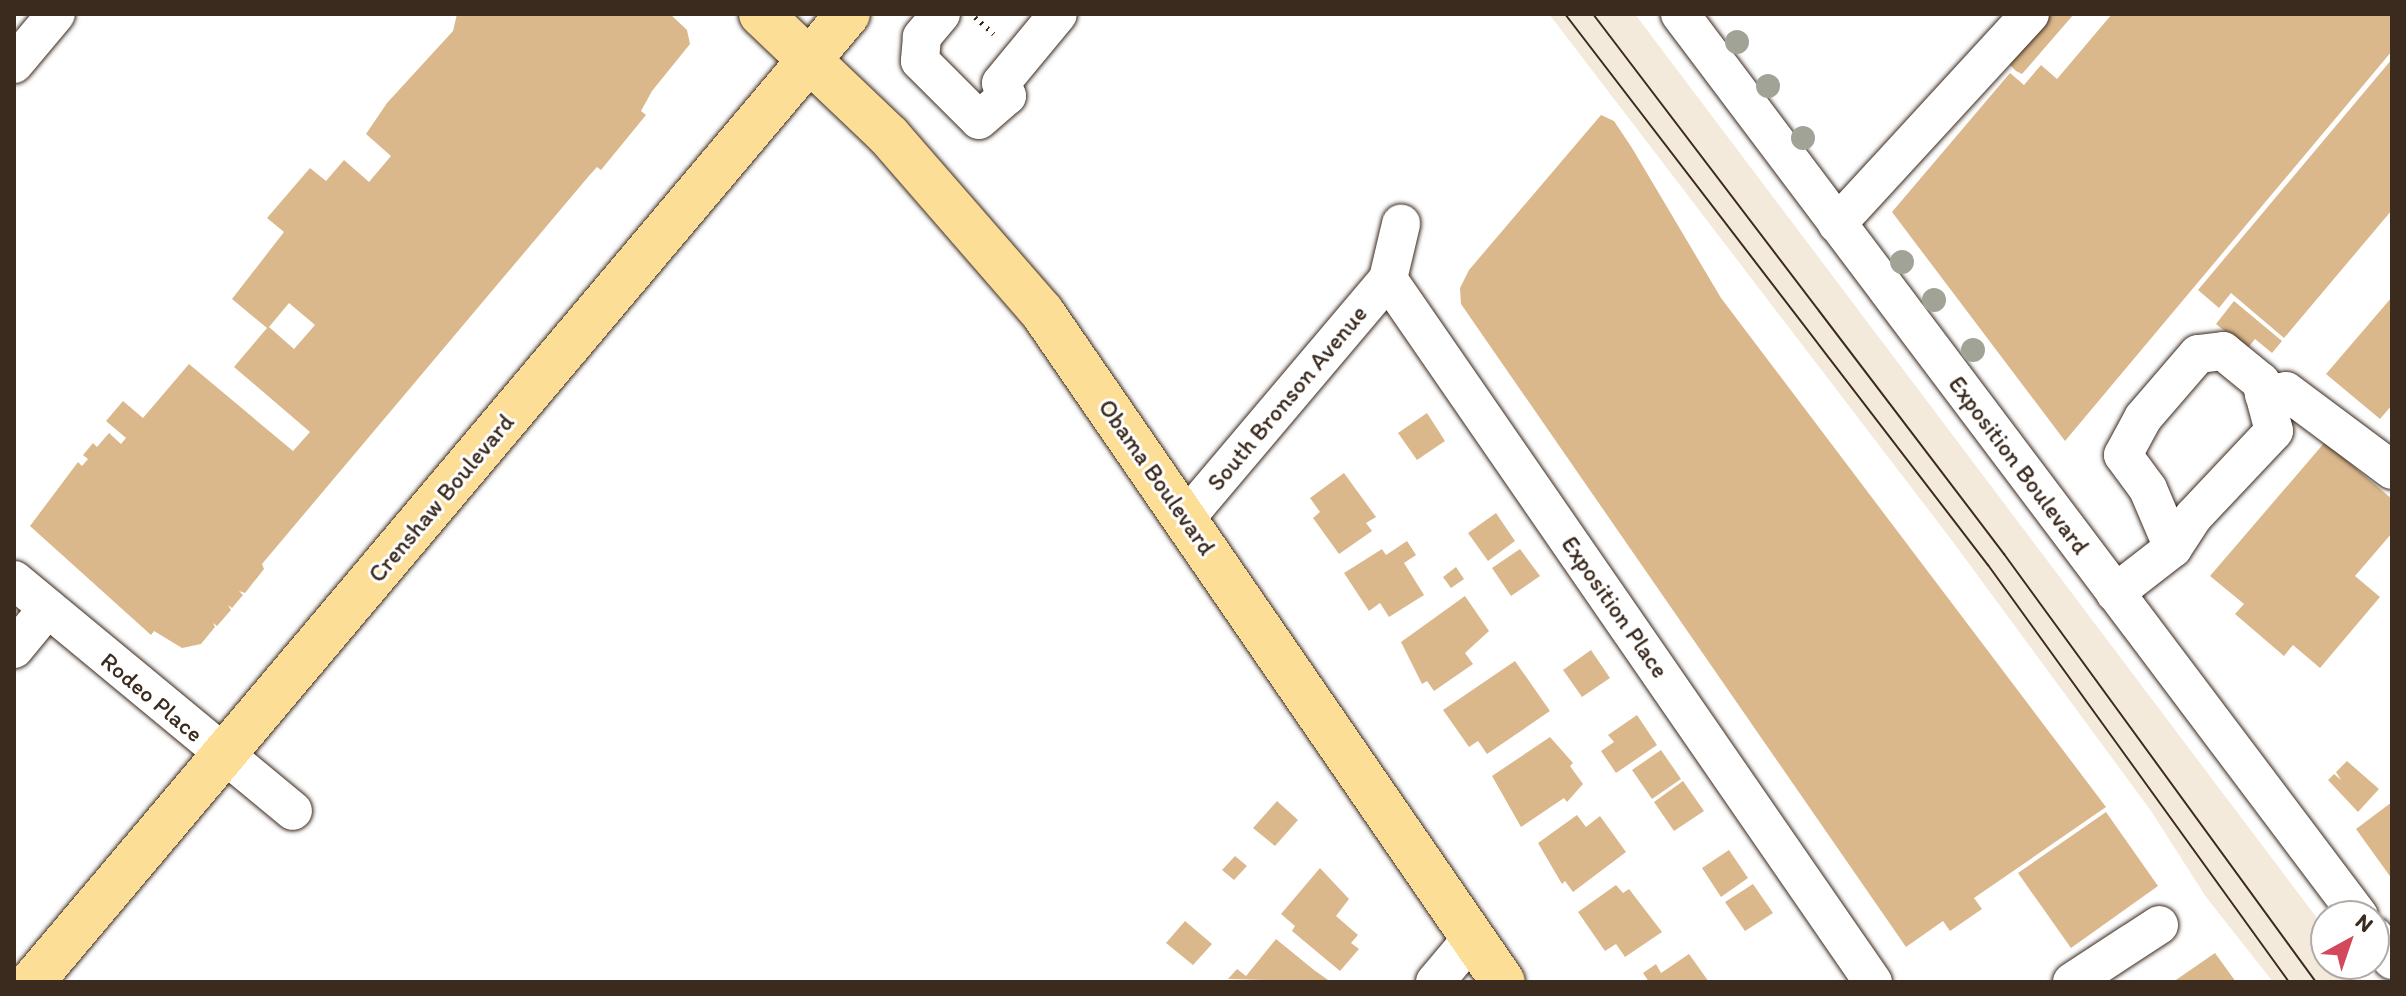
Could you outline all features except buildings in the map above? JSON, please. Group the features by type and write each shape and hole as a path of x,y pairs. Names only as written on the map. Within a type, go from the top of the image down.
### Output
{"main road":[{"name":"Obama Boulevard","path":"761,14 811,58 889,136 1042,312 1503,982"},
{"name":"Crenshaw Boulevard","path":"47,977 222,757 848,14"}],"street":[{"path":"18,52 56,14"},
{"path":"941,14 922,37 920,61 979,120 1007,96 1001,83 1058,14"},
{"name":"Exposition Boulevard","path":"1680,14 2347,900"},
{"path":"1837,224 2030,14"},
{"path":"1388,279 1401,224"},
{"name":"South Bronson Avenue","path":"1186,518 1388,279"},
{"name":"Exposition Place","path":"1388,279 1873,982"},
{"path":"2115,593 2173,548 2274,431 2261,382 2223,351 2198,354 2143,418 2123,455 2148,489 2173,548"},
{"path":"2264,395 2286,391 2392,470"},
{"name":"Rodeo Place","path":"14,580 222,757 293,811"},
{"path":"14,649 48,608"},
{"path":"2072,982 2159,925"},
{"path":"1435,982 1472,938"}],"shaded area":[{"path":"1549,14 1635,14 2310,909 2310,980 2363,982 2273,982 2206,897 2151,811 1953,542"}],"tram line":[{"path":"1565,14 1988,565 2289,982"},
{"path":"1593,14 2004,554 2316,982"}]}
